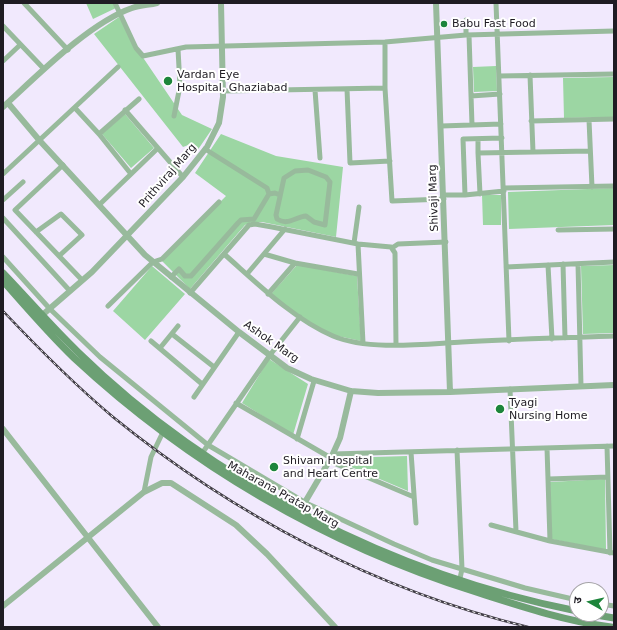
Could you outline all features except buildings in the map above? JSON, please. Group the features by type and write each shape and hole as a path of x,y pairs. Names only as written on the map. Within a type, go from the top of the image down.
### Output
{"main road":[{"name":"Maharana Pratap Marg","path":"3,273 89,372 163,432 225,476 298,515 459,583 548,613 611,627"},
{"name":"Maharana Pratap Marg","path":"3,282 78,352 143,409 203,452 298,515"},
{"name":"Maharana Pratap Marg","path":"459,583 569,610"}],"street":[{"path":"24,3 68,50"},
{"path":"115,3 136,48 143,56 178,48 222,45 385,42 467,35 614,31"},
{"path":"5,105 44,69 101,24 132,8 156,3"},
{"name":"Prithviraj Marg","path":"40,317 70,292 127,236 183,177 205,149 219,122 224,91 221,3"},
{"name":"Shivaji Marg","path":"436,3 446,242 450,392"},
{"path":"496,3 509,341"},
{"path":"466,20 472,125"},
{"path":"3,26 44,69"},
{"path":"385,42 385,88 392,201 480,194 504,190 614,186"},
{"path":"3,61 20,44"},
{"path":"174,116 180,86 178,48"},
{"path":"3,174 118,67"},
{"path":"500,76 614,74"},
{"path":"530,75 533,152"},
{"path":"224,91 385,88"},
{"path":"348,89 350,163 390,162"},
{"path":"315,90 320,158"},
{"path":"471,96 500,94"},
{"path":"99,134 139,99"},
{"name":"Ashok Marg","path":"5,105 153,262 239,332 287,368 314,380 351,391 378,393 450,392 614,385"},
{"path":"75,108 132,174"},
{"path":"125,110 183,177"},
{"path":"531,121 614,119"},
{"path":"589,120 592,187"},
{"path":"441,126 501,124"},
{"path":"465,195 463,139 502,138"},
{"path":"478,139 480,194"},
{"path":"99,205 158,148"},
{"path":"171,277 179,269 185,276 192,276 241,220 254,219 269,194 267,188 205,149"},
{"path":"478,152 502,153 590,151"},
{"path":"63,165 15,210 82,280"},
{"path":"308,170 326,177 330,182 325,225 314,222 306,216 290,222 282,222 277,220 276,215 280,195 284,178 295,171 308,170"},
{"path":"3,200 23,182"},
{"path":"269,194 275,193 280,195"},
{"path":"108,306 153,262 162,259 219,202"},
{"path":"359,207 356,244 363,343"},
{"path":"36,232 61,214 82,235 59,256"},
{"path":"3,218 70,292"},
{"path":"190,293 249,225 255,224 356,244 392,248 398,244 446,242"},
{"path":"247,274 285,229"},
{"path":"558,230 614,229"},
{"path":"392,248 395,253 396,344"},
{"path":"224,254 268,294 300,317 333,336 363,343 448,343 614,336"},
{"path":"264,254 295,263 358,274"},
{"path":"3,257 50,309 100,358 208,445 306,503 394,544 432,560 525,588 569,598"},
{"path":"506,266 614,262"},
{"path":"268,294 295,263"},
{"path":"564,264 566,338"},
{"path":"578,264 581,386"},
{"path":"548,265 552,339"},
{"path":"203,452 270,355 300,317"},
{"path":"160,348 178,326"},
{"path":"194,397 239,332"},
{"path":"172,334 214,367"},
{"path":"151,340 202,384"},
{"path":"297,439 314,380"},
{"path":"510,389 516,531"},
{"path":"298,515 333,457 344,426 351,391"},
{"path":"236,403 297,439 333,457 457,450 614,446"},
{"path":"3,429 90,538 145,612 158,627"},
{"path":"144,492 151,457 163,432"},
{"path":"491,525 550,541 612,553 607,446"},
{"path":"547,448 550,541"},
{"path":"457,450 462,569 459,583"},
{"path":"411,452 416,523"},
{"path":"333,457 336,464 414,497"},
{"path":"333,457 336,464"},
{"path":"549,479 608,477"},
{"path":"3,606 90,538 144,492 162,484 171,484 236,525 267,554 335,627"}],"green space":[{"path":"86,3 113,3 116,8 93,19"},
{"path":"119,17 144,59 182,115 212,129 197,151 191,144 183,147 94,34"},
{"path":"496,66 497,91 474,92 473,67"},
{"path":"614,77 614,117 564,118 563,78"},
{"path":"125,114 154,148 131,168 102,134"},
{"path":"221,134 276,156 343,167 336,237 262,222 252,222 245,225 190,289 162,261 226,196 195,173"},
{"path":"614,188 614,225 509,229 508,192"},
{"path":"482,195 501,195 501,225 483,225"},
{"path":"297,265 357,276 361,341 333,335 298,316 271,294"},
{"path":"614,265 614,333 583,334 581,266"},
{"path":"152,266 185,294 145,340 113,311"},
{"path":"269,359 308,384 293,435 242,403"},
{"path":"407,456 408,491 337,461 340,458"},
{"path":"605,479 606,550 551,539 550,482"}],"railway":[{"path":"3,311 56,366 113,417 159,453 257,517 309,545 362,570 416,592 471,611 528,627"}],"place":[{"name":"Babu Fast Food","path":"444,24"},
{"name":"Vardan Eye Hospital, Ghaziabad","path":"168,81"},
{"name":"Tyagi Nursing Home","path":"500,409"},
{"name":"Shivam Hospital and Heart Centre","path":"274,467"}]}
